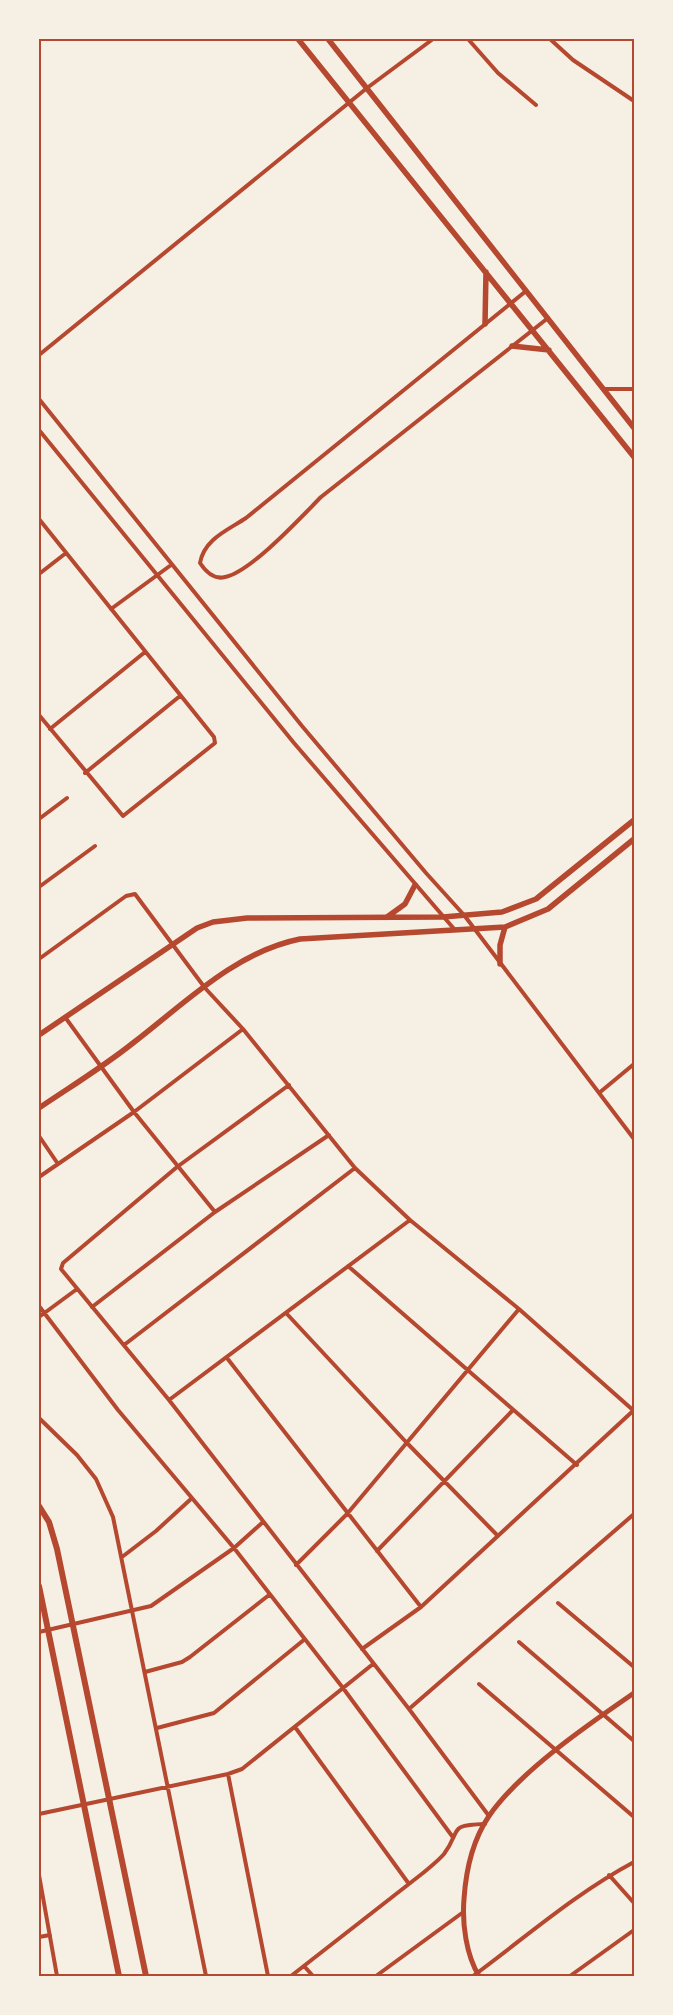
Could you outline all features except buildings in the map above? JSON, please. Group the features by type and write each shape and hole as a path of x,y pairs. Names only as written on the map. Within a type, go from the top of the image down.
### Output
{"main road":[{"path":"298,39 634,457"},
{"path":"328,39 634,428"},
{"path":"485,324 486,272"},
{"path":"512,346 548,350"},
{"path":"39,1035 172,943 197,928 214,922 248,918 443,917 502,912 536,899 634,820"},
{"path":"39,1108 101,1066 243,960 286,942 300,939 505,927 548,910 634,839"},
{"path":"387,917 405,904 415,885"},
{"path":"500,964 500,945 505,927"},
{"path":"39,1506 49,1522 54,1536 146,1976"},
{"path":"39,1586 119,1976"}],"street":[{"path":"39,355 367,88 433,39"},
{"path":"468,39 498,74 536,105"},
{"path":"550,39 573,60 634,101"},
{"path":"526,291 246,518 212,540 202,554 200,563 205,570 212,576 225,578 244,567 291,529 321,497 548,318"},
{"path":"603,388 634,388"},
{"path":"39,400 302,726 426,873 464,915 634,1139"},
{"path":"39,432 156,576 455,931"},
{"path":"39,519 215,741 123,816 39,714"},
{"path":"39,574 66,553"},
{"path":"111,610 171,565"},
{"path":"50,728 145,652"},
{"path":"86,773 180,696"},
{"path":"39,818 68,798"},
{"path":"39,888 95,846"},
{"path":"39,959 126,896 135,894 205,988 243,1029 355,1168 410,1220 519,1310 634,1411 421,1607 362,1649"},
{"path":"65,1017 177,1168 215,1212"},
{"path":"39,1177 134,1112 243,1029"},
{"path":"599,1093 634,1064"},
{"path":"289,1085 177,1168 63,1263 61,1269 169,1400 373,1664 410,1708 450,1760 489,1816"},
{"path":"92,1307 215,1212 329,1135"},
{"path":"39,1136 58,1164"},
{"path":"124,1345 355,1168"},
{"path":"169,1400 287,1314 410,1220"},
{"path":"348,1266 577,1465"},
{"path":"39,1317 77,1290"},
{"path":"39,1306 118,1410 234,1548 305,1639 452,1836"},
{"path":"296,1565 347,1514 519,1310"},
{"path":"287,1314 406,1442 498,1536"},
{"path":"227,1358 421,1607"},
{"path":"377,1551 444,1479 513,1410"},
{"path":"39,1418 77,1454 96,1479 113,1517 206,1976"},
{"path":"122,1557 156,1531 192,1498"},
{"path":"410,1708 634,1514"},
{"path":"39,1632 133,1612 158,1603 234,1548 263,1522"},
{"path":"145,1672 182,1662 190,1657 269,1594"},
{"path":"558,1604 634,1667"},
{"path":"157,1728 214,1713 305,1639"},
{"path":"519,1642 634,1741"},
{"path":"39,1814 228,1774 251,1763 373,1664"},
{"path":"479,1684 558,1749 634,1817"},
{"path":"634,1693 558,1749 505,1795 484,1824 474,1846 465,1874 462,1913 477,1975 571,1901 609,1875 634,1862"},
{"path":"296,1727 410,1884"},
{"path":"228,1774 268,1976"},
{"path":"291,1976 410,1884 443,1855 452,1836 463,1825 484,1824"},
{"path":"39,1875 58,1976"},
{"path":"609,1875 634,1904"},
{"path":"376,1976 462,1913"},
{"path":"570,1976 634,1930"},
{"path":"39,1937 50,1935"},
{"path":"304,1966 313,1976"}]}
